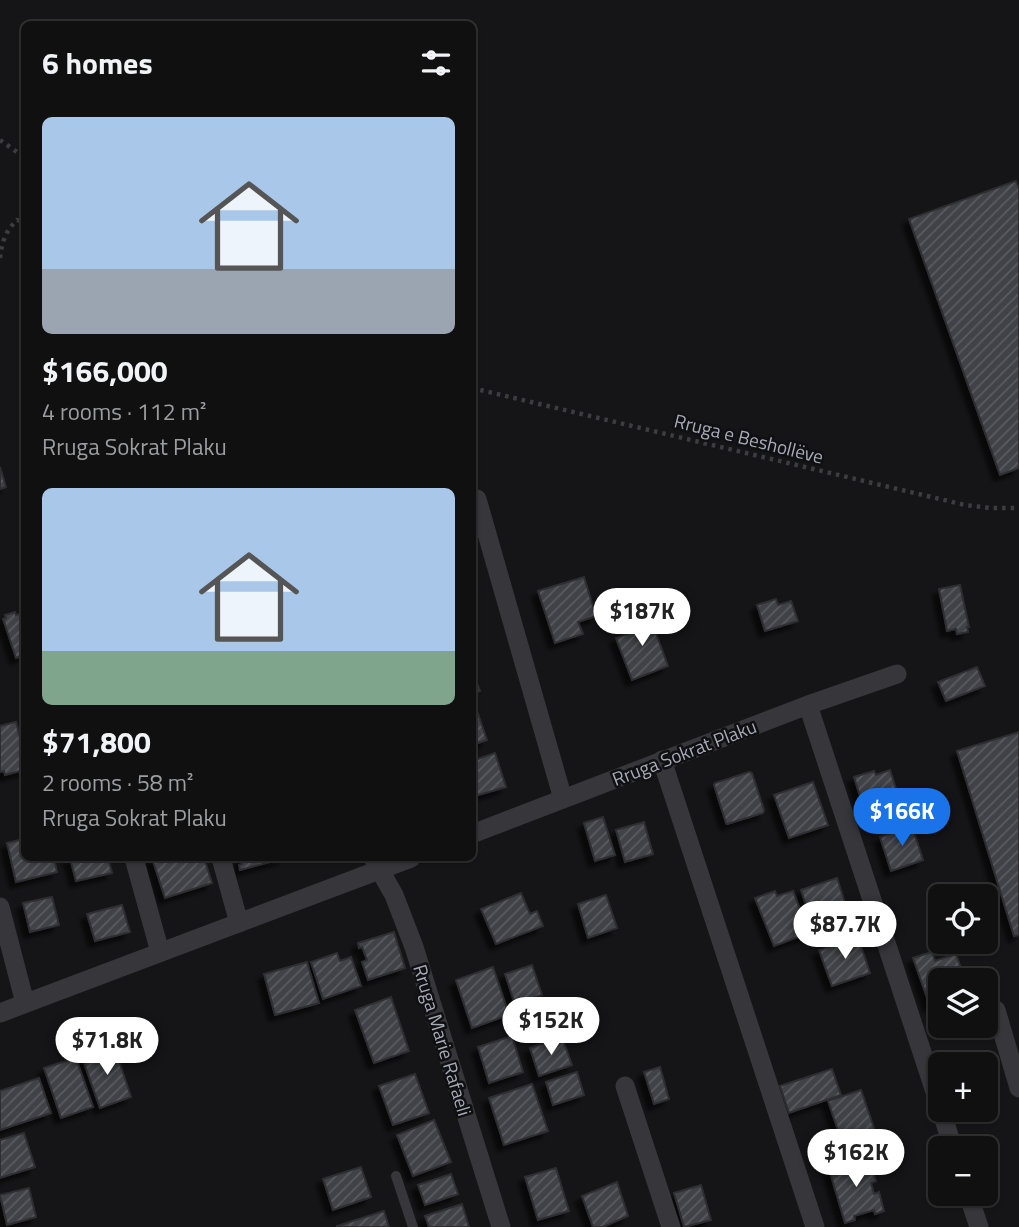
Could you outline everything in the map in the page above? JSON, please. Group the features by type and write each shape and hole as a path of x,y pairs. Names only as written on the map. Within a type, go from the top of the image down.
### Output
{"street":[{"path":"477,499 563,799"},
{"name":"Rruga Sokrat Plaku","path":"476,832 808,705 897,674"},
{"path":"808,705 928,1071"},
{"path":"662,760 816,1227"},
{"path":"135,861 160,952"},
{"path":"222,861 239,923"},
{"path":"0,1013 239,923 377,863"},
{"name":"Rruga Marie Rafaeli","path":"377,863 394,895 414,947 501,1227"},
{"path":"0,907 25,1003"},
{"path":"998,1017 1019,1088"},
{"path":"625,1086 671,1227"},
{"path":"972,1206 979,1227"}],"lane":[{"path":"396,1177 413,1227"}],"path":[{"path":"0,140 21,155"},
{"path":"0,258 2,242 10,226 17,220 21,221"},
{"name":"Rruga e Beshollëve","path":"476,388 965,505 1019,508"}],"building":[{"path":"1016,181 1019,189 1019,468 1000,475 909,219"},
{"path":"0,467 6,487 0,489"},
{"path":"584,577 596,616 578,622 583,634 555,643 538,591"},
{"path":"960,585 969,627 968,632 957,634 956,629 947,631 939,589"},
{"path":"776,599 778,605 791,601 798,621 765,631 757,605"},
{"path":"15,612 16,615 21,614 21,656 16,658 3,619 6,618 5,615"},
{"path":"648,612 668,666 632,680 616,638 632,632 627,620"},
{"path":"977,667 985,686 946,701 938,682"},
{"path":"476,708 487,740 476,744"},
{"path":"16,722 21,742 21,771 5,775 4,771 0,772 0,726"},
{"path":"1019,732 1019,935 1014,936 957,751"},
{"path":"495,753 506,787 476,796 476,760"},
{"path":"890,770 900,801 891,804 892,808 866,816 854,777 874,771 876,775"},
{"path":"752,773 763,813 727,824 714,785"},
{"path":"813,782 828,825 789,838 774,795"},
{"path":"603,817 615,855 595,861 584,823"},
{"path":"644,822 653,854 625,862 616,830"},
{"path":"912,826 923,860 891,871 880,837"},
{"path":"21,840 21,861 55,861 57,872 16,882 7,843"},
{"path":"71,861 109,861 112,873 76,881"},
{"path":"153,861 205,861 212,883 165,898"},
{"path":"242,861 274,861 240,870 239,865"},
{"path":"837,878 849,915 813,926 801,890"},
{"path":"775,891 777,896 793,891 809,933 774,946 755,898"},
{"path":"521,893 530,914 537,911 543,926 496,944 481,909"},
{"path":"606,895 617,928 588,938 578,904"},
{"path":"52,897 59,925 30,932 23,903"},
{"path":"122,905 130,932 95,941 87,914"},
{"path":"394,932 405,968 368,980 362,962 367,960 358,943"},
{"path":"858,937 870,973 832,986 819,950"},
{"path":"337,953 340,961 351,957 361,986 323,999 311,962"},
{"path":"928,953 933,954 935,961 956,954 961,968 928,968 928,1000 913,958"},
{"path":"307,962 319,1003 275,1015 264,974"},
{"path":"532,965 542,995 515,1004 505,974"},
{"path":"493,967 509,1015 472,1028 456,980"},
{"path":"391,997 409,1051 374,1063 355,1010"},
{"path":"512,1036 523,1072 489,1083 478,1047"},
{"path":"562,1037 572,1065 539,1076 530,1048"},
{"path":"114,1046 131,1097 100,1108 82,1057"},
{"path":"76,1058 93,1107 61,1118 44,1068"},
{"path":"660,1067 669,1099 654,1104 644,1072"},
{"path":"832,1069 841,1095 789,1113 780,1086"},
{"path":"577,1072 584,1095 553,1105 546,1082"},
{"path":"415,1074 429,1113 393,1125 379,1086"},
{"path":"39,1078 51,1113 0,1130 0,1091"},
{"path":"532,1084 548,1131 504,1145 489,1098"},
{"path":"861,1090 875,1131 842,1142 828,1101"},
{"path":"434,1120 451,1162 413,1176 397,1135"},
{"path":"24,1133 35,1167 0,1178 0,1140"},
{"path":"869,1157 876,1181 871,1183 874,1194 879,1192 884,1211 875,1214 874,1210 854,1216 855,1220 845,1223 829,1169"},
{"path":"361,1167 371,1197 333,1210 323,1179"},
{"path":"556,1168 569,1211 538,1220 525,1177"},
{"path":"451,1174 458,1194 425,1205 418,1185"},
{"path":"617,1182 628,1216 603,1227 593,1227 582,1196"},
{"path":"701,1185 711,1220 684,1227 674,1193"},
{"path":"29,1188 36,1217 7,1225 0,1195"},
{"path":"462,1204 469,1227 429,1227 425,1216"},
{"path":"384,1211 389,1227 337,1227 337,1226"}]}
